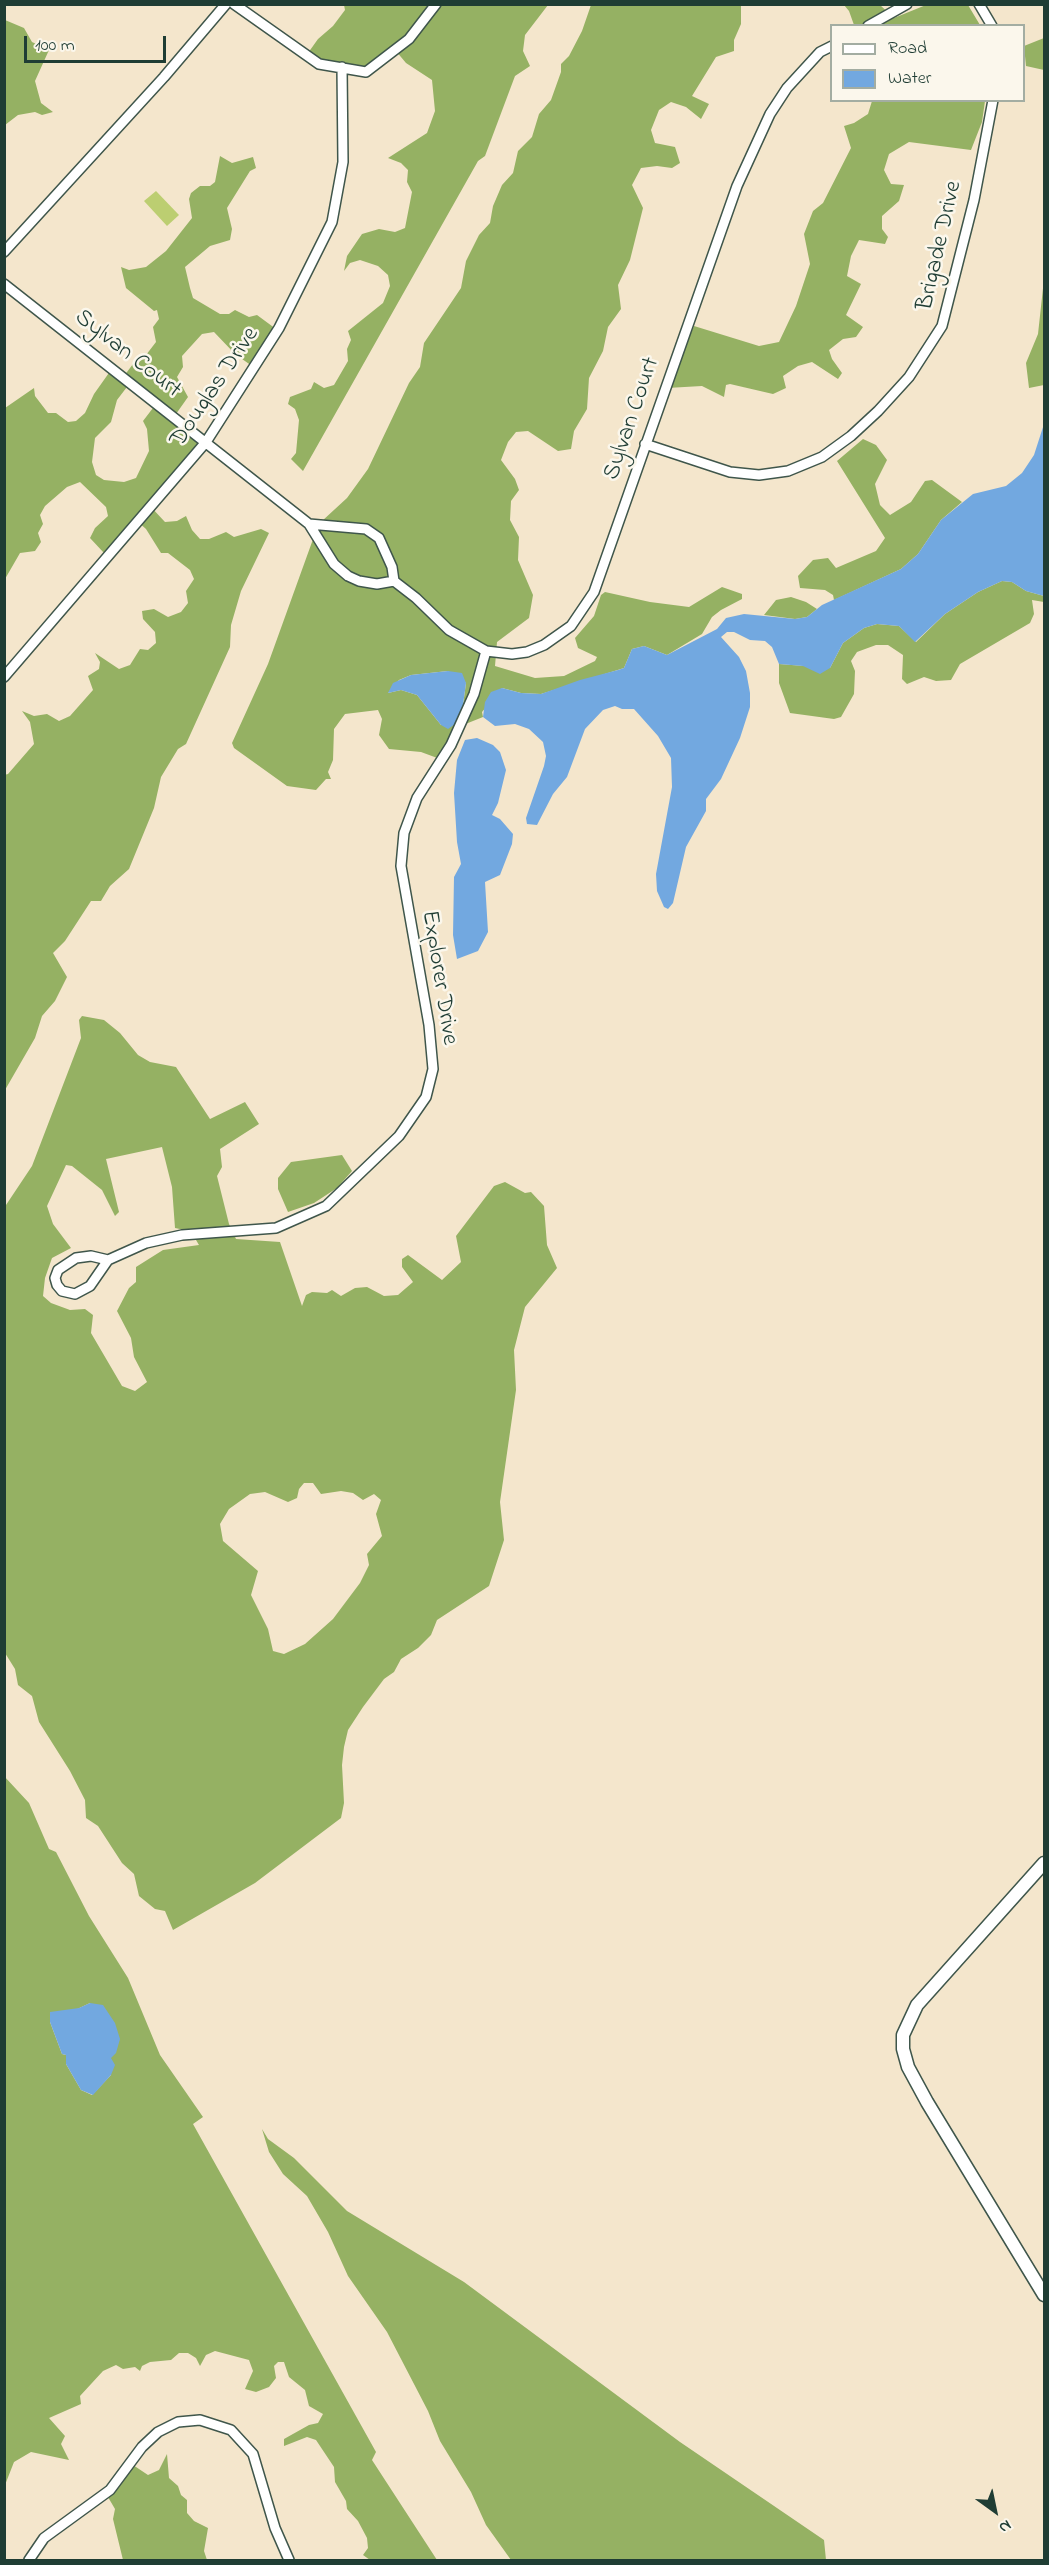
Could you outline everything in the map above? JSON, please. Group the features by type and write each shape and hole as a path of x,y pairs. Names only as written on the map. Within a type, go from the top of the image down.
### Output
{"street":[{"path":"4,252 164,77 225,4"},
{"path":"234,4 319,64 366,72 409,39 436,4"},
{"path":"872,24 907,4"},
{"path":"979,4 991,24"},
{"name":"Sylvan Court","path":"4,284 309,524 334,564 348,576 359,581 377,584 394,581 416,598 449,630 486,651 512,654 527,652 544,645 571,626 594,592 737,186 770,114 787,88 820,52 830,47"},
{"name":"Douglas Drive","path":"4,676 206,442 279,328 332,222 343,162 342,67"},
{"name":"Brigade Drive","path":"645,444 730,472 759,475 788,471 822,457 851,436 878,411 909,377 942,326 974,200 993,102"},
{"path":"309,524 366,529 379,538 392,567 394,581"},
{"name":"Explorer Drive","path":"108,1260 91,1256 76,1258 64,1263 55,1278 57,1285 62,1291 75,1294 90,1287 108,1260 146,1243 182,1235 276,1228 326,1206 399,1136 426,1097 433,1069 429,1025 400,866 404,833 417,798 456,735 474,694 486,651"},
{"path":"1044,1863 917,2006 903,2035 903,2049 908,2067 927,2103 1044,2295"},
{"path":"29,2560 44,2538 95,2504 110,2490 142,2447 158,2432 178,2422 200,2420 231,2430 253,2454 274,2528 289,2560"}],"green space":[{"path":"344,5 548,5 525,35 523,51 530,66 515,76 485,156 478,161 303,471 291,459 296,453 299,420 295,409 288,404 290,397 311,389 314,382 324,388 334,385 348,361 347,349 351,340 348,331 383,303 390,286 388,275 378,266 360,260 350,263 344,271 347,256 362,234 379,229 395,232 405,228 412,192 407,182 408,170 401,163 388,158 427,133 435,111 432,80 406,63 396,51 367,72 320,64 308,53 345,10"},
{"path":"591,5 741,5 741,24 734,40 734,51 716,57 692,96 709,104 701,119 686,107 671,102 659,110 651,130 655,143 675,147 680,163 672,168 657,166 641,168 632,185 643,208 630,260 618,285 621,309 608,327 603,351 589,378 587,409 574,431 571,449 558,451 528,431 516,432 508,442 501,460 515,479 519,490 511,501 510,520 519,537 518,560 533,595 529,618 497,642 495,666 535,678 564,676 595,661 597,657 578,648 575,638 594,616 601,595 605,592 650,602 689,607 722,587 742,594 742,599 712,617 702,634 667,655 644,646 632,649 624,668 541,694 521,693 502,688 482,712 483,717 463,725 440,759 421,752 389,749 379,735 382,719 378,710 345,714 334,729 333,760 328,772 331,779 326,779 316,790 287,786 234,748 232,743 268,664 312,542 322,521 347,498 368,469 409,383 420,367 424,343 461,288 466,261 479,235 490,223 493,206 502,185 513,173 518,151 532,137 539,114 551,100 561,72 561,64 569,56 582,31","holes":["448,671 466,683 463,705 455,724 441,725 417,695 401,690 388,693 399,680 411,675"]},
{"path":"844,5 880,5 894,18 926,5 968,5 979,24 854,24"},
{"path":"5,20 24,28 32,42 49,50 35,81 41,103 53,112 42,115 35,112 18,115 5,125"},
{"path":"1044,38 1044,70 1026,66 1025,46"},
{"path":"872,102 985,102 982,122 971,150 909,142 889,154 884,170 891,184 904,185 899,201 882,216 882,229 888,237 885,244 859,240 851,256 847,276 861,284 846,315 863,327 856,337 843,339 829,350 832,359 842,373 838,379 812,362 798,366 783,376 786,388 773,394 730,384 726,385 724,397 702,386 667,388 694,326 759,346 779,342 796,306 810,264 804,234 813,211 823,203 851,148 844,126 868,114"},
{"path":"220,156 232,163 253,157 256,168 250,171 227,208 232,229 230,240 210,246 185,267 193,298 220,314 229,314 235,310 249,317 257,315 276,329 252,366 235,354 214,332 202,334 182,356 183,367 177,377 188,397 176,414 204,440 150,506 165,522 177,521 186,516 192,530 200,539 209,539 226,532 234,537 261,529 269,533 241,591 231,625 230,647 186,744 178,749 161,777 154,808 129,869 110,886 101,901 91,901 65,941 53,953 67,977 55,1001 42,1016 35,1038 5,1090 4,775 8,774 34,744 30,722 22,711 34,716 47,714 59,721 70,716 93,690 88,676 99,669 100,662 95,653 119,669 130,665 140,649 148,650 156,643 155,632 143,619 142,611 154,609 168,617 181,612 188,603 186,591 194,579 190,570 168,553 161,553 146,529 137,521 107,554 104,553 90,538 95,528 108,516 106,507 80,482 67,487 45,506 40,515 43,524 38,533 41,542 35,551 20,553 5,579 5,408 34,388 35,396 48,413 56,413 68,422 76,421 85,413 94,394 111,370 124,376 136,360 146,355 156,342 153,327 159,319 157,310 154,311 126,288 121,267 129,270 146,267 166,251 192,218 189,199 191,193 200,186 210,186 215,182","holes":["130,383 156,404 143,421 147,429 149,451 136,478 124,482 104,480 96,475 92,462 95,438 111,422 117,400"]},
{"path":"156,191 179,215 167,226 144,201"},
{"path":"1044,279 1044,385 1029,388 1026,363 1038,334"},
{"path":"863,439 876,445 887,460 875,484 880,505 890,515 911,502 925,481 932,480 962,502 941,520 918,554 901,569 834,600 833,595 825,590 800,588 798,576 813,560 828,558 836,568 876,551 885,538 837,461"},
{"path":"1002,581 1012,582 1026,591 1044,596 1044,602 1032,600 1034,614 1030,623 960,664 951,680 936,681 924,677 907,684 902,679 903,655 888,645 876,645 857,652 851,661 855,671 854,694 841,717 834,719 790,713 779,683 779,664 830,668 843,643 864,628 877,624 899,626 916,642 945,614 978,592"},
{"path":"791,597 817,609 807,617 795,619 764,615 776,600"},
{"path":"82,1016 104,1020 120,1033 138,1055 150,1062 176,1067 210,1119 245,1102 259,1124 220,1149 222,1167 217,1176 229,1224 236,1239 280,1242 302,1306 306,1295 312,1292 327,1293 332,1290 341,1296 355,1288 367,1287 384,1296 398,1295 413,1282 402,1267 402,1259 408,1255 442,1280 461,1262 456,1236 494,1186 505,1182 525,1193 531,1192 544,1206 547,1245 557,1268 525,1307 514,1350 516,1390 500,1502 504,1540 489,1586 437,1620 431,1635 418,1648 401,1659 394,1672 384,1679 348,1730 342,1765 344,1803 341,1818 255,1883 173,1930 165,1911 155,1909 139,1896 134,1874 122,1863 98,1826 86,1818 85,1800 70,1771 39,1722 32,1696 18,1685 15,1669 5,1653 4,1208 32,1166 81,1038 79,1020","holes":["162,1147 172,1187 175,1228 199,1233 196,1240 199,1245 163,1250 136,1267 136,1282 129,1288 117,1311 131,1338 134,1357 147,1382 135,1391 122,1386 91,1333 93,1315 85,1309 70,1310 51,1303 43,1296 45,1278 52,1258 71,1248 53,1224 47,1206 66,1165 72,1166 102,1190 115,1216 119,1212 106,1159","304,1483 313,1483 321,1494 341,1491 353,1493 363,1500 374,1494 381,1500 376,1514 382,1536 367,1554 369,1565 360,1583 333,1619 305,1644 284,1654 273,1651 268,1629 251,1595 258,1571 223,1541 220,1524 229,1509 250,1494 265,1492 288,1502 297,1498 299,1489"]},
{"path":"342,1155 352,1171 337,1188 314,1203 288,1212 278,1189 278,1178 291,1162"},
{"path":"4,1776 29,1803 49,1849 56,1852 89,1916 128,1978 160,2055 203,2117 193,2124 376,2452 372,2460 437,2560 370,2560 363,2555 368,2548 367,2538 358,2521 347,2509 346,2501 335,2482 334,2467 316,2440 307,2437 284,2446 284,2439 309,2425 318,2423 323,2414 309,2406 305,2390 289,2377 284,2362 278,2362 274,2366 276,2378 269,2387 256,2392 245,2389 253,2371 249,2360 215,2351 206,2355 200,2366 196,2358 188,2353 179,2353 171,2360 150,2362 142,2366 140,2371 135,2367 123,2369 116,2365 103,2371 80,2396 81,2404 49,2418 65,2436 61,2444 69,2460 31,2452 14,2462 5,2485","holes":["90,2003 111,2058 111,2075 92,2095 81,2090 66,2064 66,2055 62,2054 50,2022"]},
{"path":"262,2129 268,2139 294,2158 347,2211 464,2282 680,2442 824,2540 826,2560 511,2560 486,2525 471,2492 440,2441 428,2411 387,2332 348,2276 328,2232 307,2196 283,2174 269,2152"},
{"path":"167,2454 169,2478 178,2486 181,2495 187,2500 187,2513 194,2521 208,2528 204,2551 207,2560 123,2560 113,2519 115,2509 105,2492 130,2463 148,2475 159,2470"}],"water":[{"path":"1044,424 1044,596 1026,591 1012,582 1002,581 978,592 945,614 915,642 899,626 877,624 864,628 843,643 830,668 820,674 803,666 779,664 772,647 765,641 750,640 734,632 727,632 721,637 739,657 746,671 750,707 740,738 721,779 706,799 706,811 686,847 673,903 668,909 664,907 657,891 656,874 672,787 671,758 658,736 634,709 622,709 615,706 603,710 585,729 567,777 553,794 537,825 527,824 526,818 546,756 543,742 529,729 515,724 495,726 483,717 485,702 491,692 502,688 521,693 541,694 624,668 632,649 644,646 667,655 717,629 726,618 744,614 795,619 807,617 822,605 901,569 918,554 941,520 973,494 1006,486 1022,473 1034,455"},
{"path":"448,671 462,673 466,683 463,705 455,724 448,729 441,725 417,695 401,690 388,693 393,683 411,675"},
{"path":"477,738 493,745 500,752 506,770 498,803 492,815 500,819 513,834 512,844 500,875 485,882 488,932 478,951 457,959 453,935 454,877 461,864 457,842 454,793 457,760 465,740"},
{"path":"90,2003 103,2005 115,2023 120,2039 116,2053 111,2058 115,2065 111,2075 93,2095 81,2090 66,2064 66,2055 62,2054 50,2022 50,2012 79,2008"}]}
